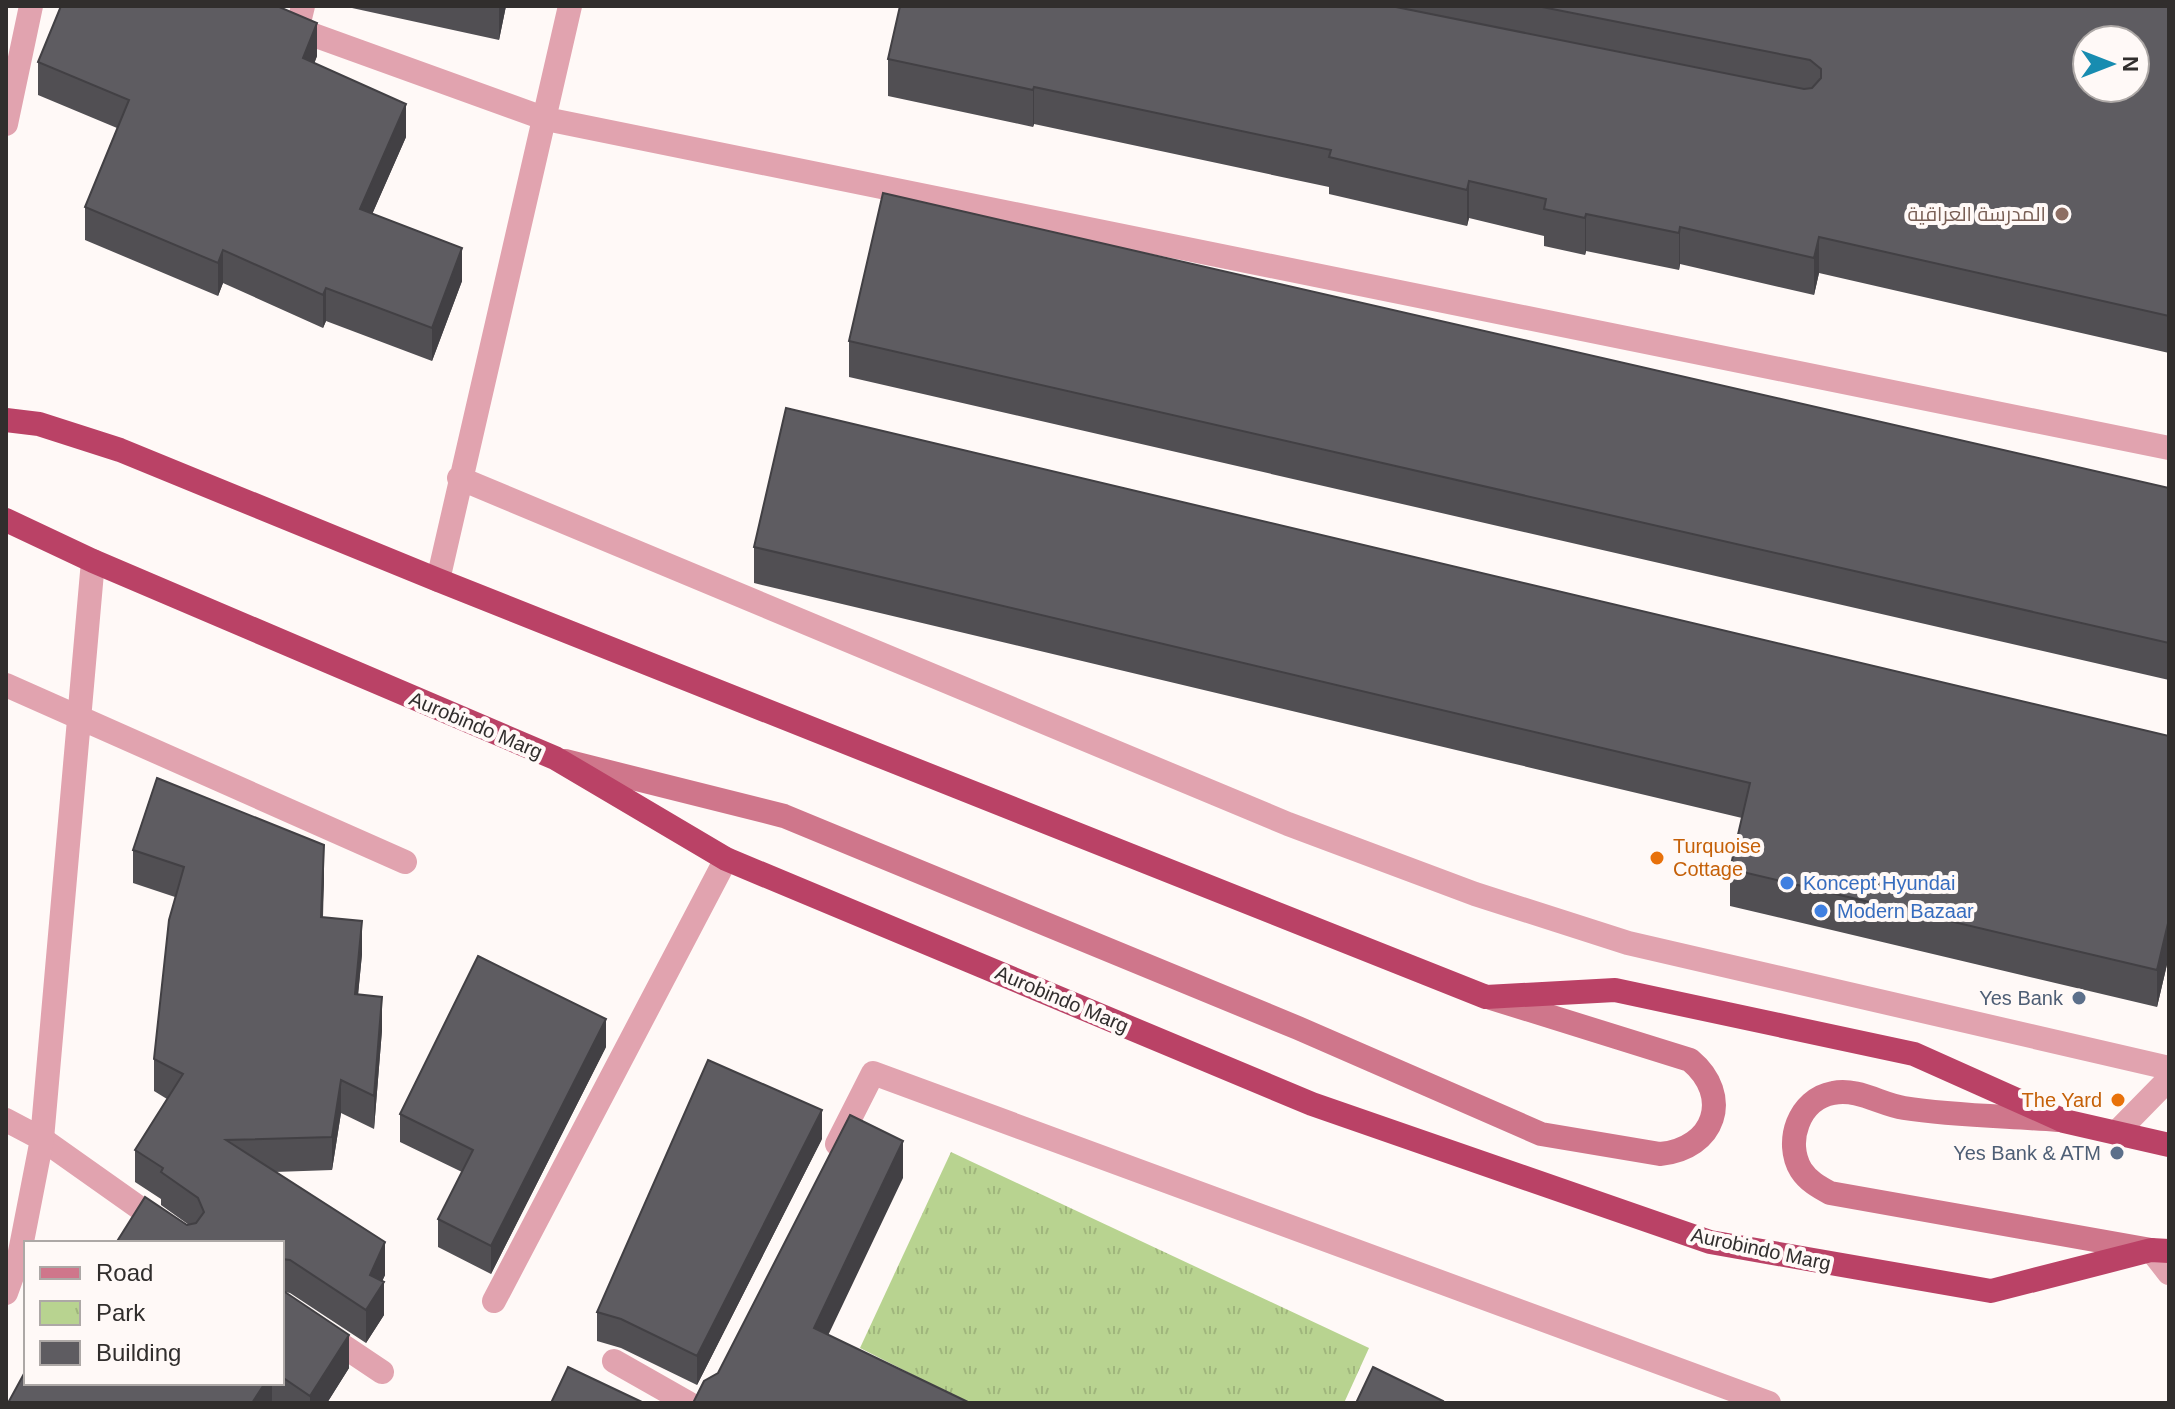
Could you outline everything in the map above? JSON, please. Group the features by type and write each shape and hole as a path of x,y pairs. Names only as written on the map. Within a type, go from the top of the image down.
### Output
{"highway":[{"path":"6,420 39,424 120,450 438,580 1486,997 1615,990 1914,1054 2064,1121 2169,1145"},
{"name":"Aurobindo Marg","path":"6,520 93,561 555,758 726,859 1312,1104 1710,1242 1991,1291 2160,1250"}],"main road":[{"path":"555,758 784,816 1284,1022 1541,1134 1660,1154 1677,1153 1704,1134 1714,1102 1711,1085 1703,1071 1690,1060 1486,997"},
{"path":"2064,1121 1904,1108 1847,1091 1828,1093 1812,1102 1794,1134 1794,1153 1807,1177 1830,1193 2160,1250"}],"street":[{"path":"6,124 31,6"},
{"path":"233,6 546,119 2169,448"},
{"path":"297,31 303,6"},
{"path":"438,580 570,6"},
{"path":"459,478 1288,824 1475,894 1628,943 2169,1068"},
{"path":"6,1293 19,1257 42,1139 93,561"},
{"path":"6,685 405,862"},
{"path":"494,1301 726,859"},
{"path":"824,1169 873,1073 1769,1403"},
{"path":"2116,1133 2169,1079"},
{"path":"6,1120 42,1139 186,1241"},
{"path":"2160,1250 2169,1273"},
{"path":"284,1306 382,1372"},
{"path":"614,1361 688,1403"}],"green space":[{"path":"951,1152 1369,1348 1344,1403 969,1403 860,1348"}],"building":[{"path":"61,6 277,6 317,23 303,58 406,104 360,209 462,248 432,328 326,288 323,295 223,250 218,263 85,207 129,100 38,62"},
{"path":"900,6 1391,6 1804,89 1812,88 1821,78 1821,69 1810,60 1537,6 2169,6 2169,316 1819,237 1814,258 1680,227 1679,233 1586,214 1585,218 1544,209 1546,199 1469,181 1467,190 1329,157 1331,150 1034,87 1033,90 888,59"},
{"path":"883,193 2169,488 2169,643 849,341"},
{"path":"786,408 2169,736 2169,919 2157,970 1730,869 1750,783 754,547"},
{"path":"157,778 324,845 321,917 362,921 355,994 382,997 374,1096 341,1080 332,1137 226,1140 385,1242 370,1275 384,1282 366,1310 290,1260 284,1259 284,1241 117,1241 145,1197 187,1225 196,1223 204,1212 198,1198 161,1172 163,1168 135,1150 183,1074 154,1059 169,920 184,867 133,850"},
{"path":"478,956 606,1019 491,1246 438,1219 473,1150 400,1114"},
{"path":"708,1060 822,1110 697,1356 621,1319 597,1312"},
{"path":"850,1115 903,1141 814,1328 970,1403 693,1403 704,1381 718,1373"},
{"path":"284,1291 349,1335 310,1396 284,1378"},
{"path":"568,1367 644,1403 551,1403"},
{"path":"1373,1367 1443,1401 1442,1403 1356,1403"},
{"path":"24,1374 24,1385 264,1385 252,1403 8,1403"}],"place":[{"name":"المدرسة العراقية","path":"2062,214"},
{"name":"Turquoise Cottage","path":"1657,858"},
{"name":"Koncept Hyundai","path":"1787,883"},
{"name":"Modern Bazaar","path":"1821,911"},
{"name":"Yes Bank","path":"2079,998"},
{"name":"The Yard","path":"2118,1100"},
{"name":"Yes Bank & ATM","path":"2117,1153"}]}
